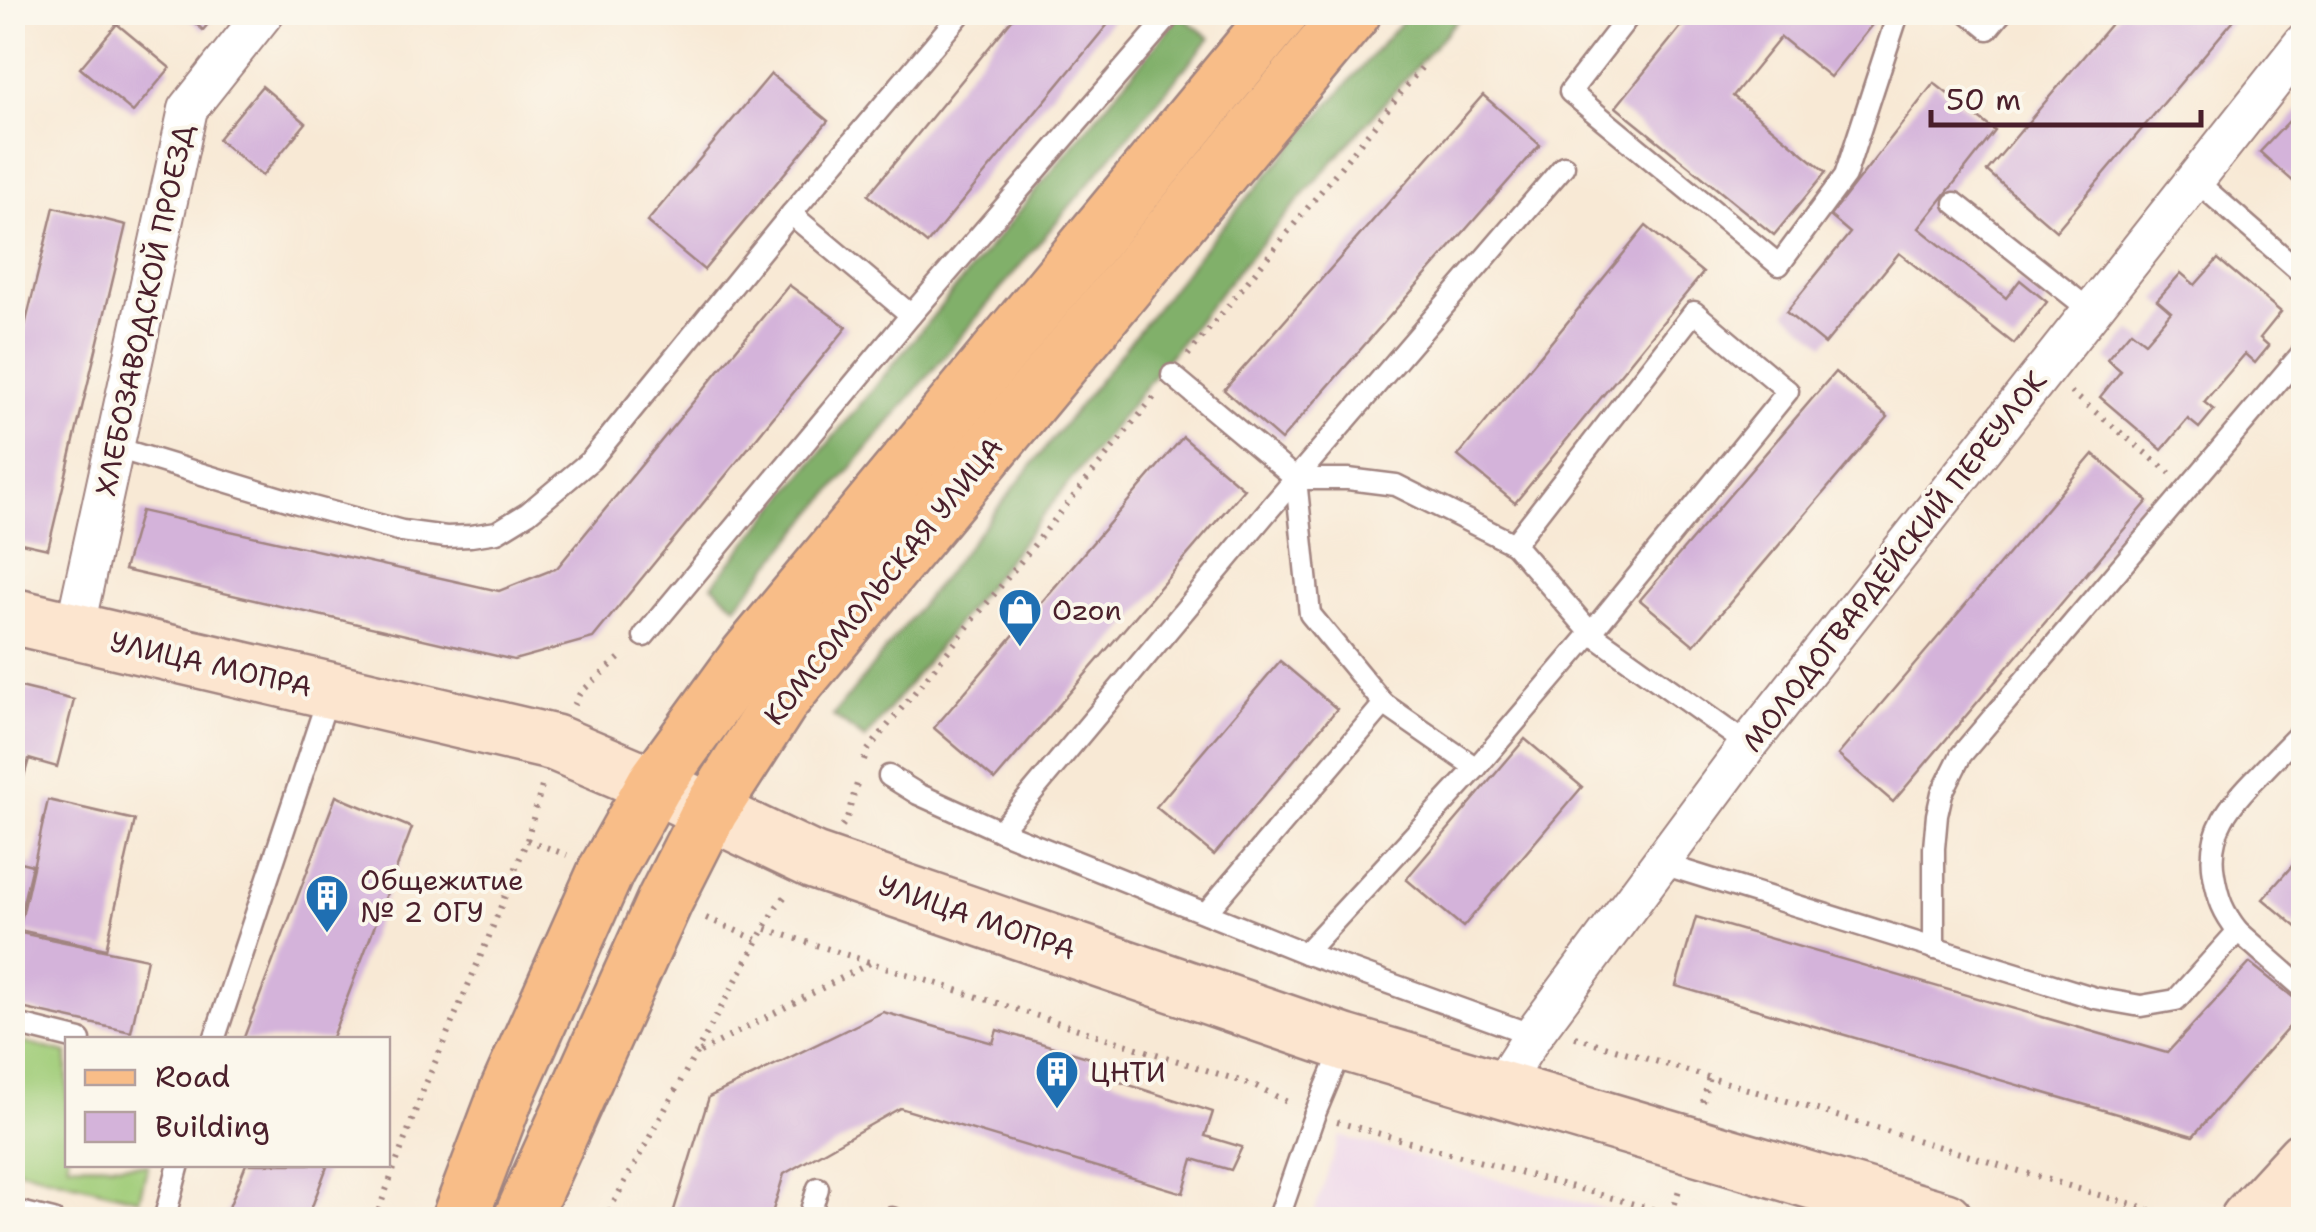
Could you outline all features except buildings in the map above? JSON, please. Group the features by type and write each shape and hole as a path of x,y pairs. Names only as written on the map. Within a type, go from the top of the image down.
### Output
{"main road":[{"name":"КОМСОМОЛЬСКАЯ УЛИЦА","path":"459,1220 507,1093 606,871 654,786 748,656 1281,12"},
{"name":"КОМСОМОЛЬСКАЯ УЛИЦА","path":"521,1220 710,811 782,698 1353,12"}],"street":[{"name":"ХЛЕБОЗАВОДСКОЙ ПРОЕЗД","path":"74,631 188,109 264,12"},
{"name":"МОЛОДОГВАРДЕЙСКИЙ ПЕРЕУЛОК","path":"1498,1090 1536,1031 1748,746 2304,42"},
{"name":"УЛИЦА МОПРА","path":"12,616 555,743 814,861 1344,1043 1945,1220"},
{"path":"2248,1220 2304,1159"}],"lane":[{"path":"114,447 402,531 446,537 497,532 528,514 590,460 962,12"},
{"path":"644,636 911,315 1173,12"},
{"path":"1632,12 1570,92 1779,265 1845,176 1896,20 1887,12"},
{"path":"1967,12 1988,30 2002,12"},
{"path":"1000,831 1564,166"},
{"path":"2194,180 2304,274"},
{"path":"1956,204 2092,311"},
{"path":"791,214 911,315"},
{"path":"1306,953 1476,768 1592,633 1788,391 1694,312 1514,544"},
{"path":"1934,949 1934,848 1937,815 1949,776 1977,734 2304,351"},
{"path":"1172,375 1296,479 1396,484 1514,544 1592,633 1748,746"},
{"path":"1296,479 1310,614 1384,704 1476,768"},
{"path":"215,1037 330,692"},
{"path":"1206,913 1384,704"},
{"path":"2304,729 2231,804 2213,840 2212,866 2224,914 2304,989"},
{"path":"889,776 918,794 1000,831 1306,953 1536,1031"},
{"path":"1659,863 2095,998 2141,1006 2176,1000 2238,931"},
{"path":"12,1023 68,1037"},
{"path":"1278,1220 1344,1043"},
{"path":"164,1220 178,1167"},
{"path":"808,1220 818,1188"},
{"path":"12,1210 54,1220"}],"path":[{"path":"604,1220 777,906 846,821 867,750 1426,62"},
{"path":"2044,370 2186,486"},
{"path":"375,1220 424,1088 528,840 555,743 580,692 644,636"},
{"path":"766,930 1256,1086 1314,1116 1692,1220"},
{"path":"696,1054 871,962"},
{"path":"1536,1031 2182,1220"}],"shaded area":[{"path":"1340,1136 1640,1219 1312,1219"}],"green space":[{"path":"1409,13 1463,13 1238,270 865,739 833,716 1208,243"},
{"path":"1180,15 1210,38 736,606 712,585"},
{"path":"13,1040 65,1053 65,1167 147,1167 139,1199 13,1168"}],"place":[{"name":"Ozon","path":"1020,648"},
{"name":"Общежитие № 2 ОГУ","path":"327,934"},
{"name":"ЦНТИ","path":"1057,1110"}]}
